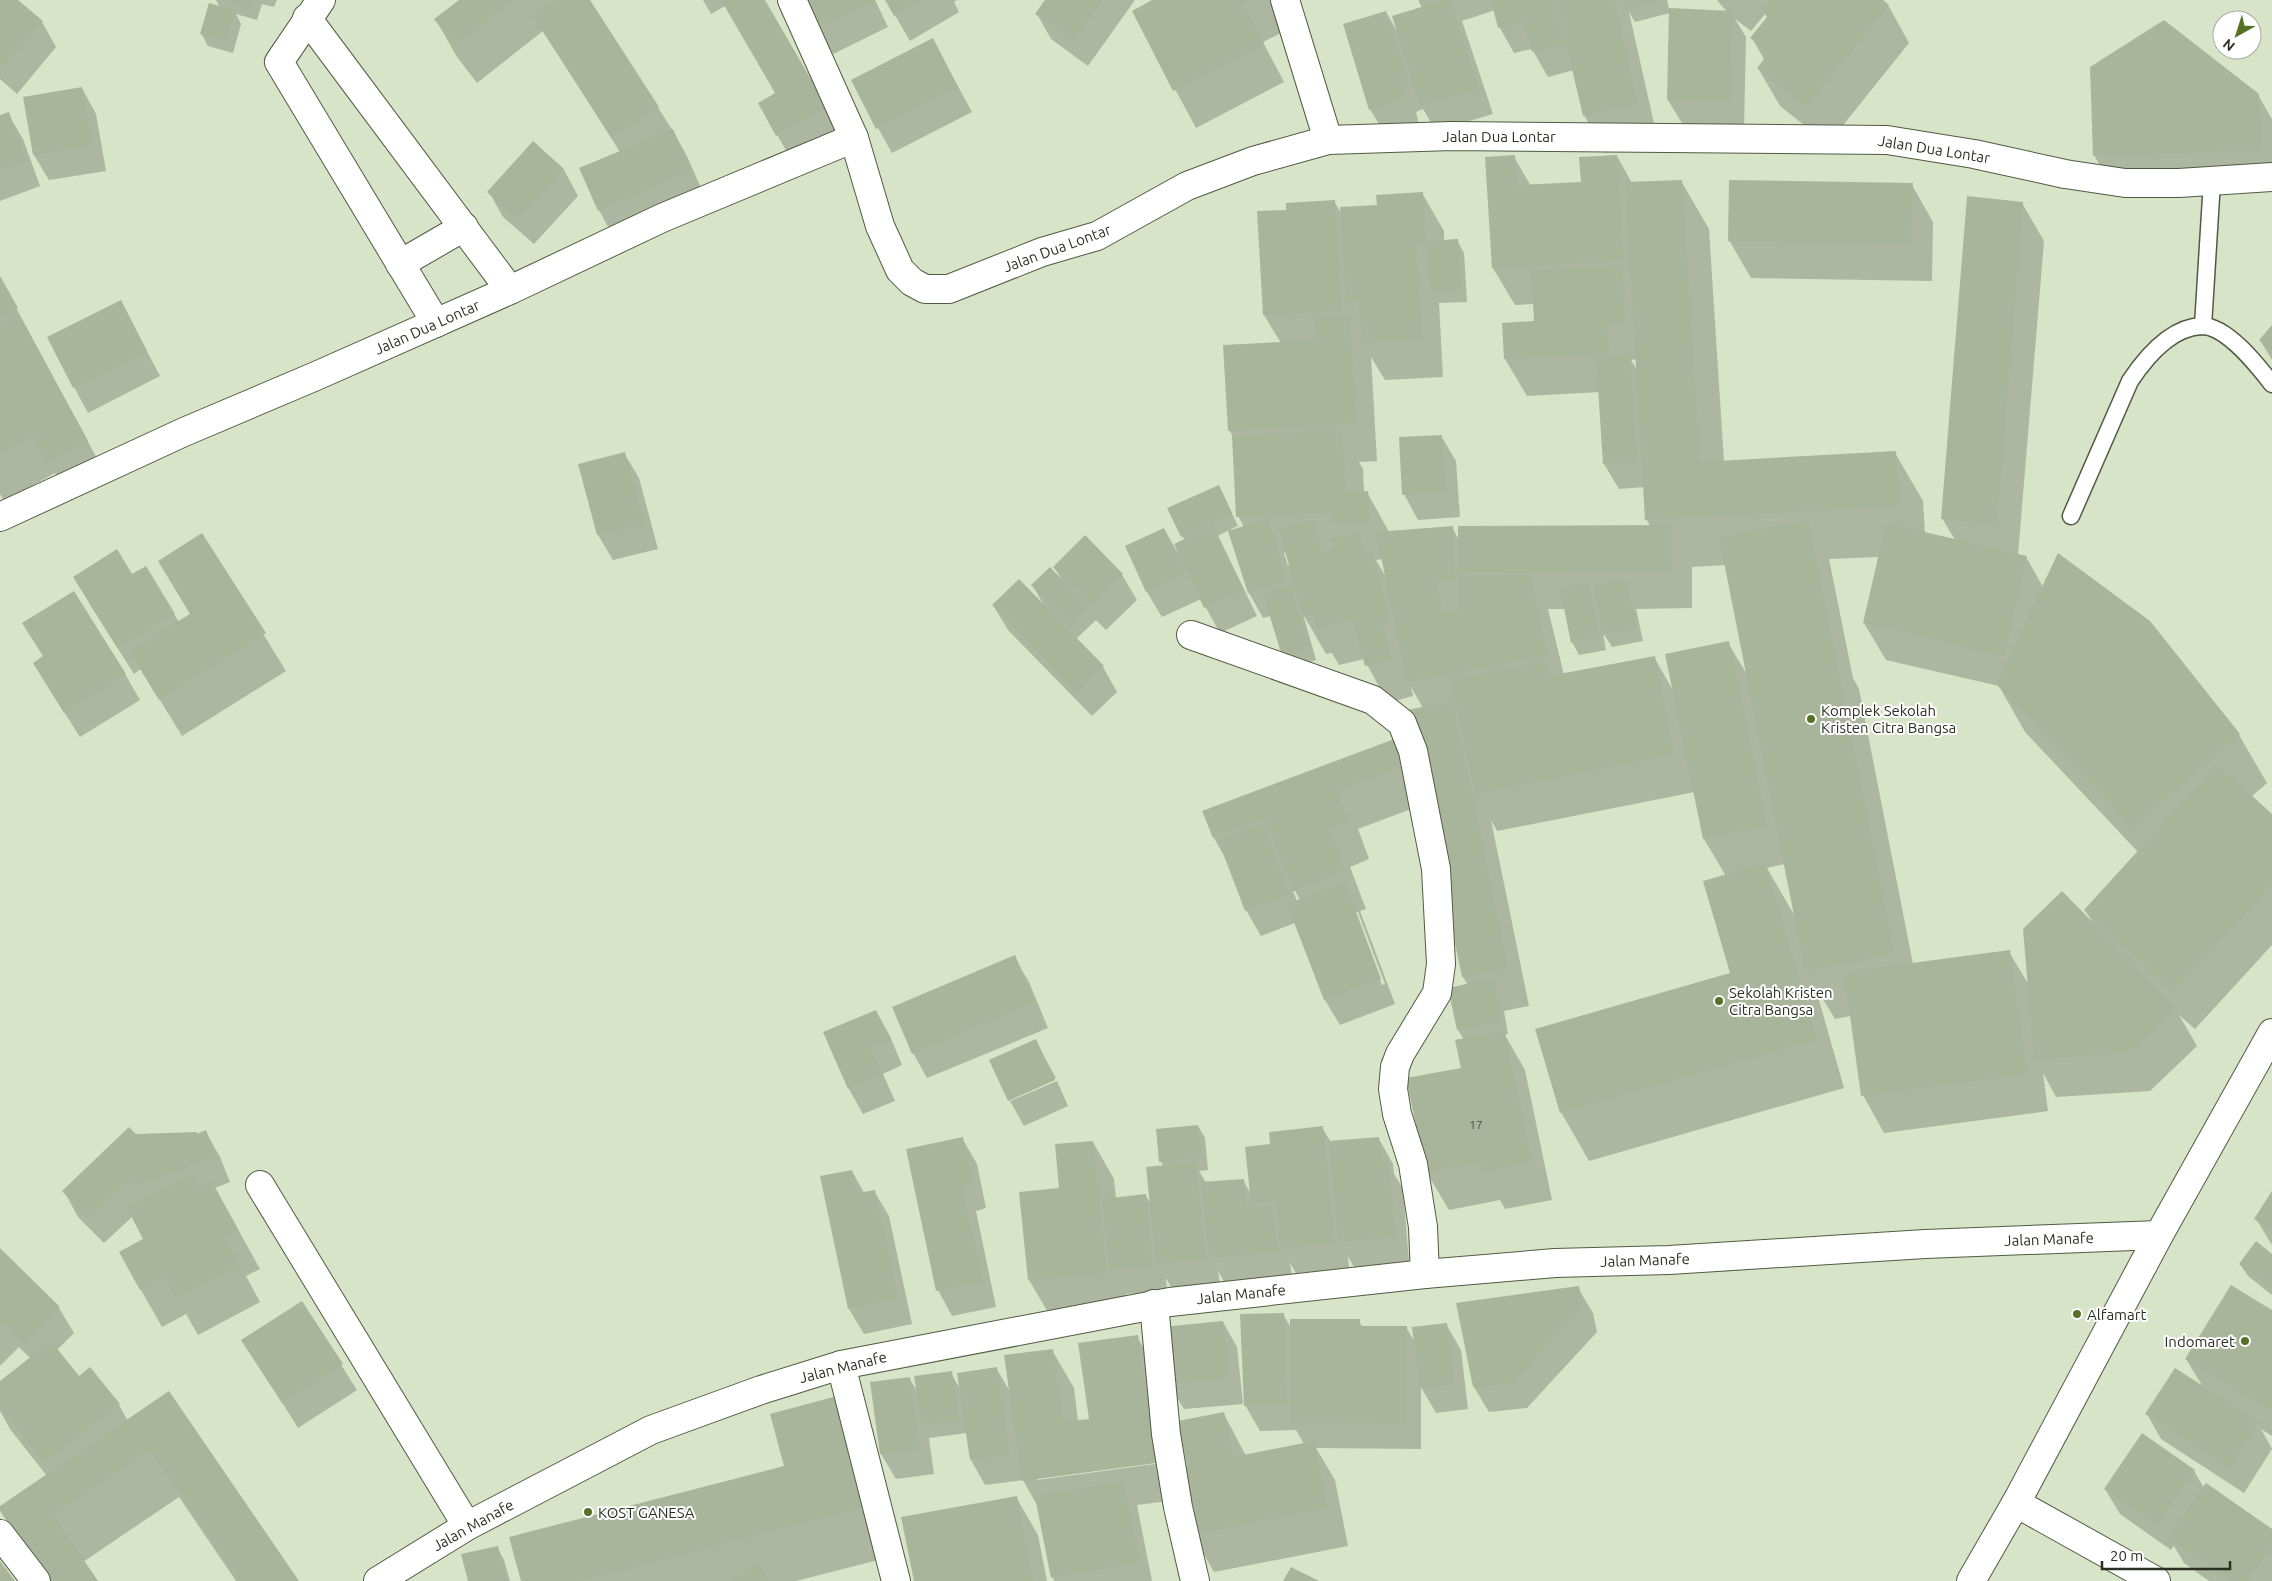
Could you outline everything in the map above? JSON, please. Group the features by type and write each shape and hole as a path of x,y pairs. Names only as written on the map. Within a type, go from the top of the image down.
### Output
{"street":[{"name":"Jalan Dua Lontar","path":"792,0 854,138 880,226 900,270 912,282 924,289 949,289 1042,252 1098,236 1187,186 1253,160 1328,140 1452,136 1887,140 1974,154 2065,174 2125,182 2212,181 2272,177"},
{"path":"1285,0 1328,140"},
{"path":"436,323 279,62 314,9 464,227 510,290"},
{"name":"Jalan Dua Lontar","path":"0,517 18,507 184,432 510,290 662,218 854,138"},
{"path":"400,264 464,227"},
{"path":"1191,635 1374,700 1402,723 1413,751 1436,869 1441,964 1438,993 1400,1054 1395,1067 1394,1088 1398,1114 1413,1164 1423,1227 1425,1274"},
{"path":"1971,1581 2016,1504 2159,1235 2272,1033"},
{"path":"260,1186 467,1526"},
{"name":"Jalan Manafe","path":"378,1581 467,1526 652,1430 761,1390 841,1365 1154,1304 1425,1274 1555,1263 1669,1260 1925,1244 2159,1235"},
{"path":"1154,1304 1166,1434 1178,1507 1195,1581"},
{"path":"841,1365 896,1581"},
{"path":"2016,1504 2156,1581"},
{"path":"0,1534 36,1581"}],"lane":[{"path":"2203,326 2212,181"},
{"path":"2071,516 2130,380 2140,366 2160,345 2184,330 2203,326 2225,335 2245,350 2272,384"}],"building":[{"path":"0,0 18,0 43,21 2,69 0,68"},
{"path":"224,0 253,0 250,8"},
{"path":"459,0 514,0 455,46 434,19"},
{"path":"556,0 590,0 659,107 612,138 532,15"},
{"path":"721,0 765,0 827,107 776,136 758,103 775,93"},
{"path":"802,0 874,0 875,2 817,29"},
{"path":"885,0 922,0 894,16"},
{"path":"1045,0 1102,0 1073,41 1035,14"},
{"path":"1152,0 1251,0 1243,4 1264,44 1173,91 1132,11"},
{"path":"1444,0 1451,0 1479,89 1420,106 1392,16"},
{"path":"1491,0 1554,0 1565,44 1532,52 1524,22 1498,28"},
{"path":"1556,0 1614,0 1638,104 1583,116"},
{"path":"1624,0 1662,0 1662,1 1627,10"},
{"path":"1770,0 1883,0 1889,5 1806,107 1757,68 1769,53 1750,38 1768,16 1762,11"},
{"path":"209,3 235,10 226,41 200,34"},
{"path":"1669,8 1732,11 1730,102 1667,100"},
{"path":"1386,11 1409,84 1402,86 1405,99 1369,110 1343,24"},
{"path":"2164,20 2212,57 2212,60 2215,60 2259,94 2262,150 2093,156 2090,67"},
{"path":"933,38 958,87 876,129 851,80"},
{"path":"82,87 92,146 33,155 23,97"},
{"path":"9,112 26,161 0,170 0,115"},
{"path":"673,129 691,171 598,211 579,168"},
{"path":"533,141 564,169 518,220 487,192"},
{"path":"1515,155 1517,185 1581,182 1579,157 1617,155 1624,261 1492,268 1485,157"},
{"path":"1682,180 1700,462 1896,451 1899,506 1645,520 1625,182"},
{"path":"1729,180 1913,183 1911,244 1728,241"},
{"path":"1423,192 1426,245 1416,245 1422,339 1362,343 1359,301 1346,302 1340,207 1377,205 1376,195"},
{"path":"1967,196 2023,202 1997,524 1941,519"},
{"path":"1335,200 1341,311 1263,315 1257,211 1286,210 1286,203"},
{"path":"1458,239 1461,290 1431,291 1428,241"},
{"path":"1622,265 1625,322 1607,323 1609,354 1504,359 1502,323 1534,321 1531,271"},
{"path":"0,276 18,308 0,318"},
{"path":"121,300 147,351 73,388 47,337"},
{"path":"19,314 88,441 48,463 33,436 0,454 0,324"},
{"path":"1350,316 1356,423 1228,431 1223,345 1317,340 1315,318"},
{"path":"2272,325 2272,352 2259,340"},
{"path":"1630,354 1637,462 1603,464 1596,356"},
{"path":"1342,430 1346,492 1368,491 1370,522 1334,524 1333,512 1236,517 1232,436"},
{"path":"1442,435 1446,492 1402,495 1399,437"},
{"path":"625,452 644,524 597,535 578,464"},
{"path":"1219,485 1232,513 1181,537 1167,508"},
{"path":"1268,518 1287,581 1248,593 1228,531"},
{"path":"1313,520 1322,552 1333,550 1331,539 1358,532 1364,552 1372,550 1391,622 1382,624 1392,659 1365,666 1352,619 1316,628 1313,615 1303,617 1279,529"},
{"path":"1808,520 1894,954 1805,971 1719,537"},
{"path":"1886,523 2027,556 2004,656 1863,623"},
{"path":"1213,525 1244,590 1204,608 1174,544"},
{"path":"1671,525 1672,571 1458,573 1458,526"},
{"path":"1453,526 1455,579 1436,582 1442,612 1458,610 1458,576 1530,575 1547,655 1407,682 1376,532"},
{"path":"1164,528 1186,574 1146,592 1125,546"},
{"path":"202,533 266,633 159,700 129,651 190,614 158,561"},
{"path":"1085,535 1123,574 1091,605 1053,567"},
{"path":"117,549 132,574 146,566 175,614 118,649 73,577"},
{"path":"2058,553 2150,621 2240,734 2133,828 1996,684"},
{"path":"1050,567 1089,608 1070,626 1031,585"},
{"path":"1019,579 1104,666 1077,692 992,605"},
{"path":"1626,579 1637,629 1603,635 1593,585"},
{"path":"1589,582 1600,637 1571,643 1560,588"},
{"path":"1290,585 1310,647 1282,656 1263,594"},
{"path":"74,591 126,674 64,713 33,663 43,656 22,623"},
{"path":"1729,641 1767,826 1703,839 1665,654"},
{"path":"1655,656 1674,754 1475,794 1451,680 1546,661 1549,676"},
{"path":"1453,701 1508,968 1462,977 1407,710"},
{"path":"1397,738 1407,765 1337,791 1349,822 1329,829 1345,871 1293,891 1265,818 1213,838 1202,811"},
{"path":"2217,764 2272,814 2272,885 2173,992 2084,910"},
{"path":"1263,823 1290,894 1245,911 1218,840"},
{"name":"Sekolah Kristen Citra Bangsa","path":"1765,863 1817,1039 1560,1113 1535,1029 1730,973 1703,881"},
{"path":"1345,882 1381,979 1324,1000 1287,904"},
{"path":"2062,891 2177,1008 2129,1053 2034,1059 2023,929"},
{"path":"2010,950 2027,1074 1861,1096 1844,972"},
{"path":"1015,955 1035,1002 912,1054 892,1007"},
{"path":"1494,978 1502,1022 1457,1030 1448,988"},
{"path":"876,1010 889,1040 870,1048 882,1075 848,1089 823,1032"},
{"path":"1504,1031 1532,1162 1482,1172 1480,1162 1426,1173 1406,1078 1461,1068 1455,1040"},
{"path":"1036,1039 1055,1080 1008,1101 989,1060"},
{"path":"1198,1125 1202,1158 1159,1162 1156,1129"},
{"path":"1323,1126 1335,1243 1280,1248 1276,1201 1251,1203 1245,1147 1270,1144 1269,1132"},
{"path":"129,1127 136,1134 197,1132 197,1134 206,1130 216,1157 133,1187 130,1180 88,1219 62,1191"},
{"path":"963,1137 972,1183 962,1186 983,1282 936,1291 906,1149"},
{"path":"1379,1137 1381,1163 1389,1162 1395,1237 1338,1242 1329,1141"},
{"path":"1093,1141 1107,1273 1028,1280 1019,1192 1059,1188 1055,1144"},
{"path":"1196,1162 1206,1259 1156,1264 1146,1167"},
{"path":"852,1170 858,1193 875,1190 898,1299 848,1309 820,1176"},
{"path":"191,1174 199,1189 212,1182 239,1231 225,1238 239,1264 176,1298 164,1277 140,1290 119,1252 143,1239 127,1208"},
{"path":"1244,1179 1247,1208 1273,1206 1278,1252 1209,1258 1201,1182"},
{"path":"2272,1191 2272,1230 2254,1219"},
{"path":"1146,1194 1153,1266 1109,1269 1102,1199"},
{"path":"2256,1241 2272,1254 2272,1289 2239,1264"},
{"path":"0,1248 60,1307 24,1343 4,1322 0,1326"},
{"path":"2231,1285 2272,1310 2272,1412 2185,1359"},
{"path":"1579,1286 1583,1306 1513,1383 1473,1387 1456,1303"},
{"path":"302,1301 343,1364 282,1403 241,1340"},
{"path":"1284,1313 1287,1404 1244,1406 1240,1314"},
{"path":"1290,1319 1360,1319 1360,1326 1407,1326 1407,1424 1290,1423"},
{"path":"1223,1321 1229,1379 1168,1384 1162,1327"},
{"path":"1447,1323 1454,1384 1420,1388 1412,1327"},
{"path":"1138,1335 1156,1463 1022,1481 1004,1355 1053,1349 1063,1422 1089,1419 1078,1343"},
{"path":"51,1341 79,1376 90,1367 120,1404 44,1463 0,1407 0,1381"},
{"path":"997,1367 1010,1455 970,1460 957,1373"},
{"path":"2175,1368 2259,1422 2229,1468 2145,1414"},
{"path":"952,1371 959,1421 922,1426 914,1376"},
{"path":"910,1377 920,1448 880,1454 870,1382"},
{"path":"169,1391 299,1581 240,1581 150,1450 53,1515 98,1581 48,1581 0,1511 0,1506"},
{"path":"837,1396 867,1507 579,1581 521,1581 509,1537 784,1466 770,1414"},
{"path":"1224,1412 1233,1457 1314,1441 1327,1508 1191,1535 1178,1468 1187,1466 1178,1421"},
{"path":"2142,1433 2195,1470 2156,1525 2104,1489"},
{"path":"1124,1481 1139,1562 1051,1578 1035,1497"},
{"path":"2206,1483 2272,1529 2272,1546 2247,1581 2229,1581 2168,1538"},
{"path":"1017,1496 1033,1581 914,1581 901,1517"},
{"path":"498,1546 507,1581 468,1581 461,1554"},
{"path":"0,1561 15,1581 0,1581"},
{"path":"757,1563 769,1581 729,1581"},
{"path":"1291,1567 1319,1581 1283,1581"}],"place":[{"name":"Komplek Sekolah Kristen Citra Bangsa","path":"1811,719"},
{"name":"Sekolah Kristen Citra Bangsa","path":"1719,1001"},
{"name":"Alfamart","path":"2077,1314"},
{"name":"Indomaret","path":"2245,1341"},
{"name":"KOST GANESA","path":"588,1512"}]}
